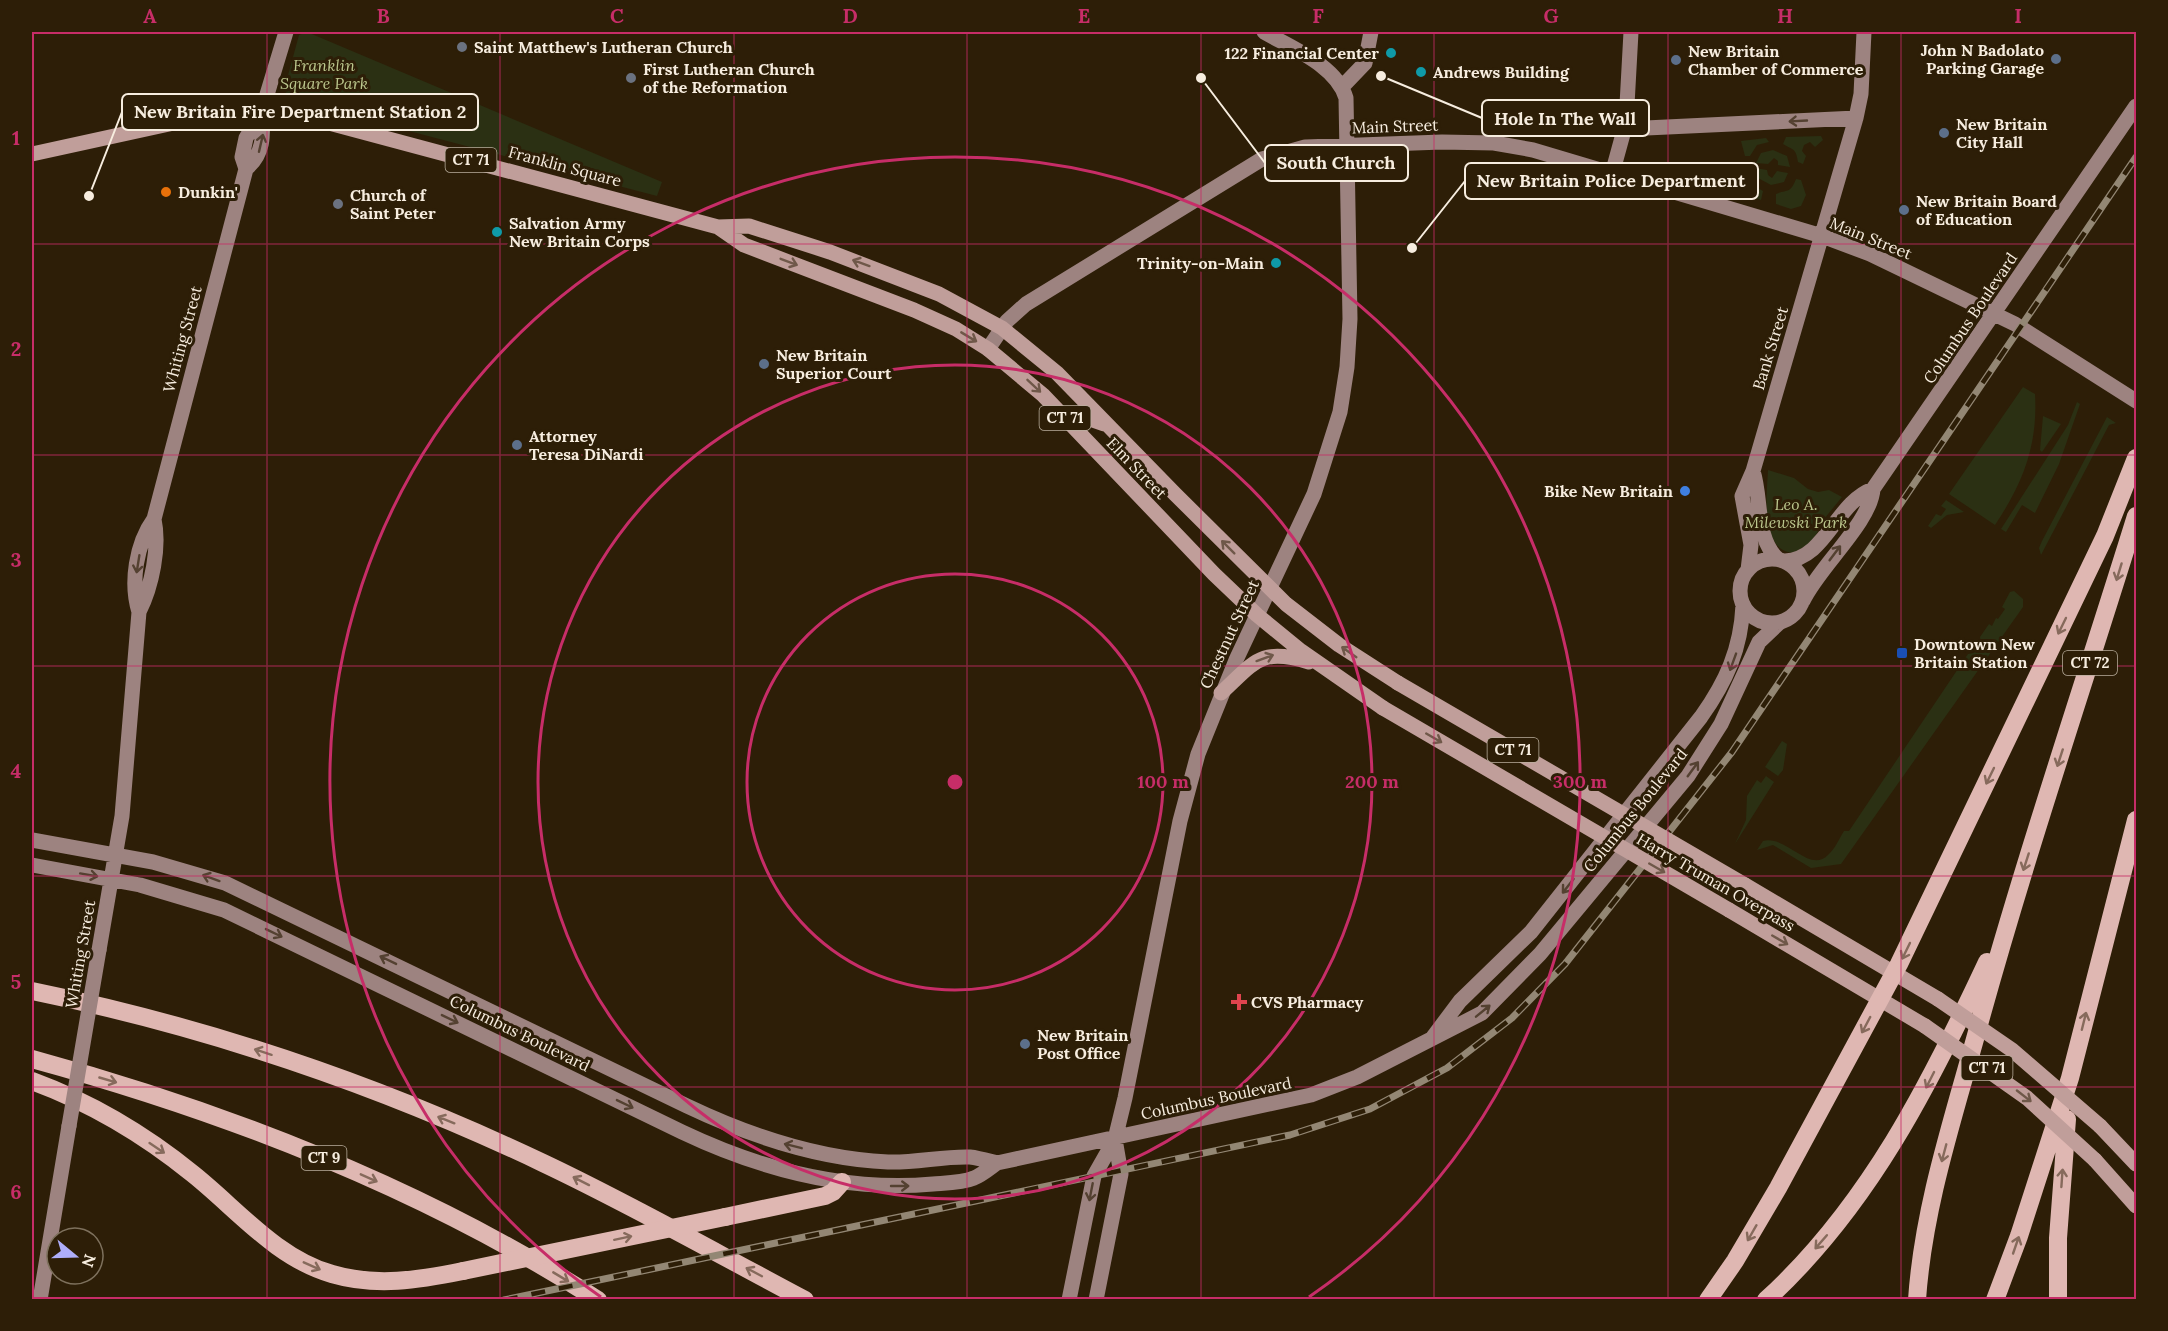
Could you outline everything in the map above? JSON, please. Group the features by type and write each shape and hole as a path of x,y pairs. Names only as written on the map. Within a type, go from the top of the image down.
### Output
{"highway":[{"path":"1708,1299 1747,1242 1894,974 2105,536 2136,458"},
{"name":"CT 72","path":"2009,914 2136,516"},
{"path":"1995,1299 2019,1236 2070,1078 2136,820"},
{"path":"1766,1299 1829,1233 1897,1137 1936,1067 2009,914"},
{"path":"1917,1299 1924,1243 1935,1188 2009,914"},
{"path":"32,991 134,1014 222,1039 339,1078 427,1112 563,1172 805,1299"},
{"name":"CT 9","path":"32,1059 184,1104 323,1158 469,1225 598,1299"},
{"path":"2058,1299 2059,1218 2070,1078"},
{"path":"32,1081 84,1104 158,1148 273,1243 315,1268 346,1278 378,1282 416,1280 463,1271 825,1196 833,1192 842,1182"}],"main road":[{"name":"CT 71","path":"32,154 201,116 231,111 262,111"},
{"name":"Franklin Square","path":"262,111 329,123 718,227 749,226 768,231 915,284 960,304 1002,328"},
{"name":"Franklin Square","path":"718,227 744,245 907,306 950,326 988,349"},
{"path":"760,251 768,231"},
{"path":"907,306 915,284"},
{"name":"Elm Street","path":"1002,328 1045,361 1270,588"},
{"name":"Elm Street","path":"988,349 1017,371 1062,415 1214,574 1257,615"},
{"path":"1062,415 1081,416 1109,426"},
{"name":"Harry Truman Overpass","path":"1270,588 1326,636 1398,683 1938,999 2024,1058 2100,1126 2136,1164"},
{"name":"Harry Truman Overpass","path":"1257,615 1320,666 1383,708 1925,1026 2027,1098 2095,1161 2136,1206"},
{"path":"1221,693 1258,660 1268,656 1286,656 1320,666"}],"street":[{"name":"Whiting Street","path":"40,1299 116,854 124,795 139,612 134,594 137,566 144,533 154,519 246,169 242,157 246,138 262,111 286,32"},
{"path":"1264,32 1329,72 1342,87 1365,63 1371,32"},
{"path":"1612,174 1625,129 1631,32"},
{"name":"Bank Street","path":"1748,570 1751,545 1742,496 1753,471 1856,118 1862,88 1864,32"},
{"name":"Chestnut Street","path":"1069,1299 1094,1176 1115,1139 1184,803 1198,754 1221,693 1319,481 1344,390 1350,319 1347,105 1342,87"},
{"name":"Columbus Boulevard","path":"1803,601 1866,511 1873,489 2136,106"},
{"path":"1625,129 1856,118"},
{"name":"Main Street","path":"988,349 1002,328 1026,304 1253,163 1301,148 1464,142 1526,148 1822,236 1870,254 1994,313 2130,397"},
{"path":"1753,471 1759,489 1764,534 1769,548 1801,576 1804,591 1803,601 1795,614 1779,623 1758,620 1743,605 1740,585 1748,570 1761,561 1781,560"},
{"name":"Columbus Boulevard","path":"1781,560 1810,552 1855,499 1873,489"},
{"name":"Columbus Boulevard","path":"1432,1038 1460,1001 1531,932 1701,717 1724,683 1738,647 1743,605"},
{"name":"Columbus Boulevard","path":"32,865 175,893 238,916 719,1149 769,1167 842,1182 898,1186 950,1182 974,1178 997,1163 1311,1095 1355,1078 1482,1013 1510,986 1676,791 1714,736 1759,642 1779,623"},
{"path":"1649,783 1662,790 1676,791"},
{"name":"Columbus Boulevard","path":"32,840 116,854 190,871 244,891 729,1126 788,1145 851,1158 907,1162 972,1157 997,1163"},
{"name":"Chestnut Street","path":"1096,1299 1121,1174 1115,1139"},
{"path":"842,1182 851,1158"}],"green space":[{"name":"Franklin Square Park","path":"307,32 662,182 657,196 291,100 284,90 299,35"},
{"path":"1821,136 1823,140 1815,147 1810,142 1804,145 1802,151 1806,156 1803,164 1798,162 1794,150 1783,144 1786,137"},
{"path":"1766,138 1769,142 1757,145 1750,156 1745,156 1741,141"},
{"path":"1773,150 1787,156 1790,167 1778,165 1778,161 1774,158 1768,164 1756,163 1761,153"},
{"path":"1755,168 1767,170 1768,175 1772,178 1777,171 1788,173 1784,182 1771,185 1758,178"},
{"path":"1744,172 1748,173 1752,185 1763,191 1761,200 1730,190"},
{"path":"1796,179 1801,180 1806,195 1801,206 1791,209 1776,204 1776,194 1790,189"},
{"path":"2023,387 2035,394 2031,447 2021,479 1995,525 1949,494"},
{"path":"2077,402 2080,404 2059,464 2035,513 2022,505 2006,532 2001,529 2068,425"},
{"path":"2043,416 2061,424 2042,452 2040,450"},
{"path":"2107,417 2116,423 2109,425 2041,555 2039,548 2042,541"},
{"name":"Leo A. Milewski Park","path":"1768,470 1794,478 1808,489 1818,492 1829,490 1842,497 1824,519 1813,541 1794,553 1783,550 1775,543 1770,532 1767,507"},
{"path":"1946,500 1964,512 1947,515 1931,528 1928,526 1936,514 1941,516 1946,509 1941,506"},
{"path":"2014,591 2023,599 2023,607 1841,864 1811,868 1773,845 1757,850 1763,841 1772,841 1781,843 1813,860 1821,860 1830,853 1844,831 1849,831 1968,654 1974,653 1981,643 1980,637 1989,624 1992,626 1996,618 1998,619 2005,609 2002,607 2010,592"},
{"path":"1782,741 1787,744 1783,770 1778,776 1765,767"},
{"path":"1766,776 1774,782 1735,844 1746,820 1747,796 1757,780 1761,783"}],"railway":[{"path":"504,1300 1290,1135 1370,1109 1447,1068 1512,1018 1565,964 1732,752 2136,157"}],"place":[{"name":"Saint Matthew's Lutheran Church","path":"462,47"},
{"name":"122 Financial Center","path":"1391,53"},
{"name":"John N Badolato Parking Garage","path":"2056,59"},
{"name":"New Britain Chamber of Commerce","path":"1676,60"},
{"name":"Andrews Building","path":"1421,72"},
{"name":"Hole In The Wall","path":"1381,76"},
{"name":"First Lutheran Church of the Reformation","path":"631,78"},
{"name":"South Church","path":"1201,78"},
{"name":"New Britain City Hall","path":"1944,133"},
{"name":"Dunkin'","path":"166,192"},
{"name":"New Britain Fire Department Station 2","path":"89,196"},
{"name":"Church of Saint Peter","path":"338,204"},
{"name":"New Britain Board of Education","path":"1904,210"},
{"name":"Salvation Army New Britain Corps","path":"497,232"},
{"name":"New Britain Police Department","path":"1412,248"},
{"name":"Trinity-on-Main","path":"1276,263"},
{"name":"New Britain Superior Court","path":"764,364"},
{"name":"Attorney Teresa DiNardi","path":"517,445"},
{"name":"Bike New Britain","path":"1685,491"},
{"name":"Downtown New Britain Station","path":"1902,653"},
{"name":"CVS Pharmacy","path":"1239,1002"},
{"name":"New Britain Post Office","path":"1025,1044"}]}
